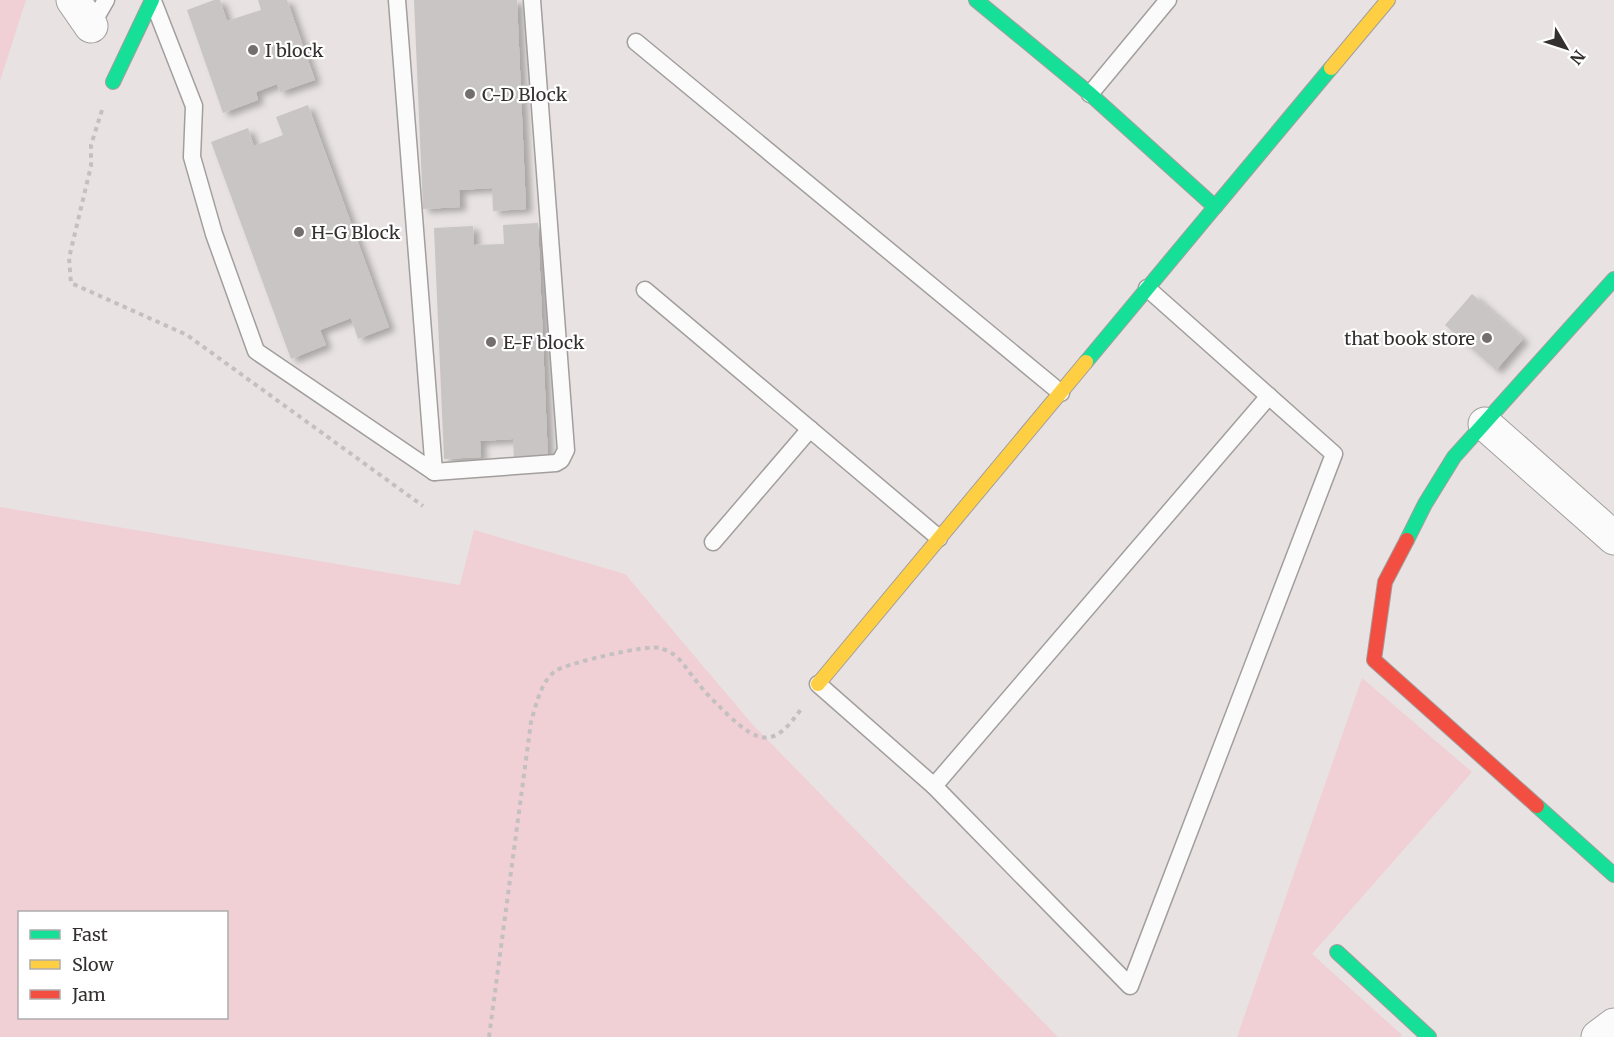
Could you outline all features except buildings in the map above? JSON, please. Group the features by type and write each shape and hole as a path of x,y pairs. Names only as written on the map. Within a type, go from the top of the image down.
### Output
{"street":[{"path":"113,82 152,0"},
{"path":"976,0 1090,94 1215,207"},
{"path":"818,684 1388,0"},
{"path":"1614,279 1454,457 1425,504 1385,582 1374,660 1614,875"},
{"path":"1485,424 1614,538"},
{"path":"1337,952 1429,1037"},
{"path":"1598,1037 1614,1025"}],"lane":[{"path":"152,0 194,106 192,157 214,234 256,351 434,472 556,463 561,460 566,450 532,0"},
{"path":"397,0 434,472"},
{"path":"1090,94 1168,0"},
{"path":"636,42 1060,393"},
{"path":"818,684 934,786 1130,986 1334,454 1148,288"},
{"path":"645,290 939,538"},
{"path":"934,786 1269,396"},
{"path":"713,542 810,429"}],"path":[{"path":"113,82 100,112 91,145 91,166 69,258 71,283 187,335 423,506"},
{"path":"489,1037 531,722 541,690 556,670 579,662 659,647 675,655 708,696 744,730 756,738 769,738 788,728 818,684"}],"shaded area":[{"path":"0,0 26,0 0,81"},
{"path":"0,507 460,585 474,530 625,574 753,725 1058,1037 0,1037"},
{"path":"1362,678 1472,772 1312,954 1402,1035 1400,1037 1237,1037"}],"traffic: fast":[{"path":"113,82 152,0"},
{"path":"976,0 1090,94 1215,207 1331,68"},
{"path":"1086,362 1215,207"},
{"path":"1407,540 1425,504 1454,457 1614,279"},
{"path":"1537,806 1614,875"},
{"path":"1337,952 1429,1037"}],"traffic: slow":[{"path":"1331,68 1388,0"},
{"path":"818,684 1086,362"}],"traffic: jam":[{"path":"1407,540 1385,582 1374,660 1537,806"}],"place":[{"name":"I block","path":"253,50"},
{"name":"C-D Block","path":"470,94"},
{"name":"H-G Block","path":"299,232"},
{"name":"that book store","path":"1487,338"},
{"name":"E-F block","path":"491,342"}]}
